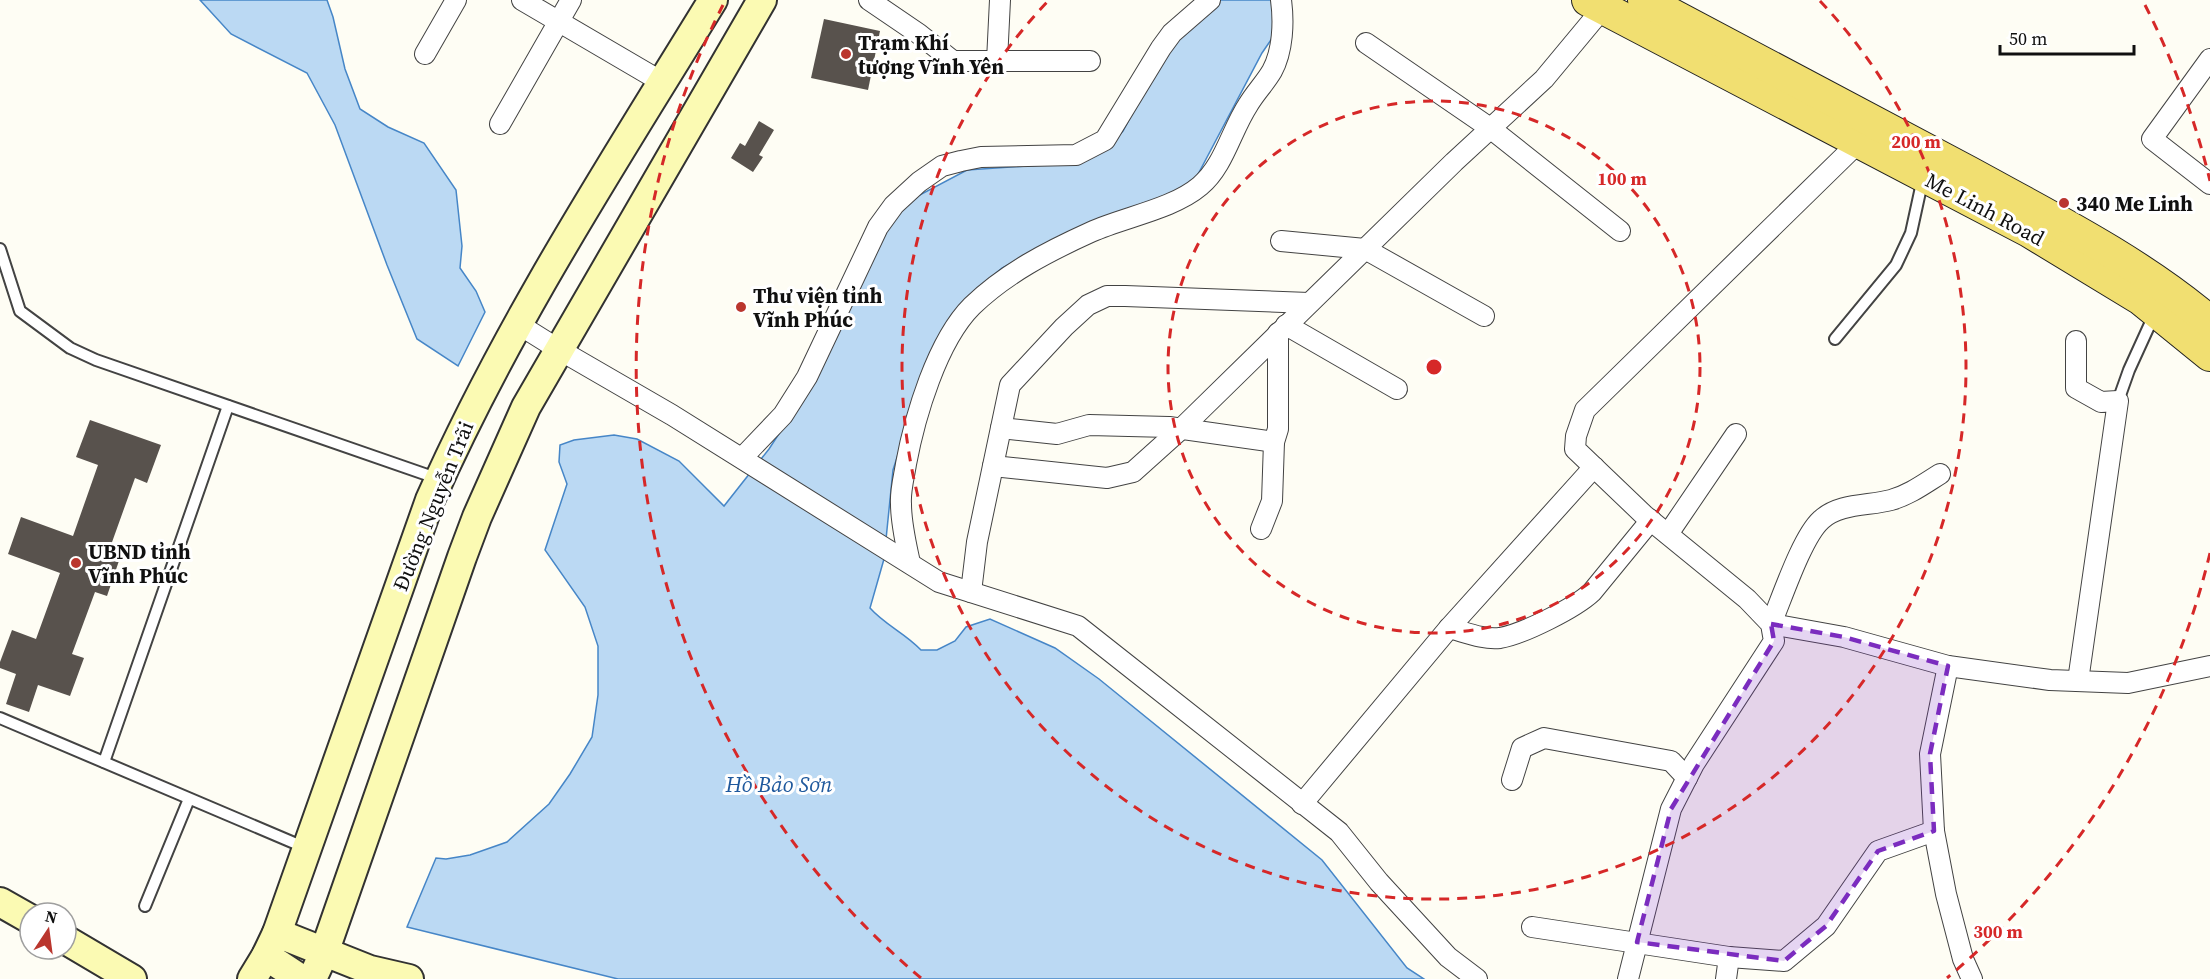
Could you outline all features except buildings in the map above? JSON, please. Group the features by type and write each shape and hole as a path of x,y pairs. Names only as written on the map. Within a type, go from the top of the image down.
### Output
{"main road":[{"name":"Đường Nguyễn Trãi","path":"265,956 306,848 430,500 467,419 518,324 713,0"},
{"path":"312,979 324,953 477,517 526,407 762,0"},
{"name":"Me Linh Road","path":"1644,0 2044,213 2110,251 2159,283 2210,322"},
{"name":"Me Linh Road","path":"1595,4 2039,237 2097,271 2156,311 2210,355"},
{"path":"0,902 18,912"},
{"path":"78,947 132,979"},
{"path":"265,956 324,953 370,970 409,979"},
{"path":"265,956 301,979"}],"street":[{"path":"425,54 456,0"},
{"path":"522,0 663,82"},
{"path":"500,124 571,0"},
{"path":"869,0 919,34 953,61 1090,61"},
{"path":"997,62 1000,0"},
{"path":"745,460 783,415 807,377 878,227 894,205 919,182 942,166 961,160 1076,155 1105,140 1167,40 1210,0"},
{"path":"905,560 901,504 910,442 930,378 958,323 984,295 1028,264 1105,226 1176,201 1199,188 1209,178 1219,162 1241,115 1273,69 1281,35 1281,0"},
{"path":"993,466 1107,478 1133,472 1182,428 1490,128 1544,79 1595,4"},
{"path":"1366,44 1490,128 1620,231"},
{"path":"2210,59 2151,139 2210,184"},
{"path":"1859,142 1585,411 1576,436 1575,449 1650,520 1747,598 1771,624 1844,637 1948,666 2050,680 2128,683 2210,666"},
{"path":"1281,241 1365,249 1484,316"},
{"path":"971,592 977,542 1010,385 1064,327 1088,305 1102,298 1125,296 1309,303"},
{"path":"518,324 558,350 672,415 939,582 1078,626 1339,832 1379,882 1448,957 1477,979"},
{"path":"1282,329 1397,389"},
{"path":"1261,529 1272,501 1274,442 1278,429 1282,329"},
{"path":"2076,341 2076,388 2101,402 2118,401 2078,681"},
{"path":"1001,429 1057,434 1089,425 1182,428 1274,442"},
{"path":"1668,534 1736,434"},
{"path":"1302,804 1449,628 1594,467"},
{"path":"1628,979 1671,809 1687,778 1774,641 1771,624 1802,549 1820,520 1833,512 1908,494 1940,474"},
{"path":"1449,628 1484,637 1499,638 1516,633 1577,604 1592,592 1650,520"},
{"path":"1948,666 1930,754 1934,831 1962,959 1972,979"},
{"path":"1512,780 1522,748 1544,738 1671,761 1687,778"},
{"path":"1533,927 1729,957 1784,961 1826,927 1878,851 1934,831"},
{"path":"1726,979 1729,957"}],"lane":[{"path":"1835,339 1896,265 1911,233 1924,175"},
{"path":"0,249 20,311 70,348 96,360 439,480"},
{"path":"2118,401 2129,370 2156,311"},
{"path":"104,762 228,406"},
{"path":"0,718 306,848"},
{"path":"145,906 189,799"}],"highlighted area":[{"path":"1771,624 1844,637 1948,666 1930,754 1934,831 1878,851 1826,926 1784,961 1637,942 1671,809 1774,641"}],"water":[{"path":"200,0 327,0 345,69 360,109 388,127 424,143 456,190 462,246 460,268 476,291 485,312 458,366 417,339 335,125 307,73 231,34"},
{"name":"Hồ Bảo Sơn","path":"1220,0 1274,0 1275,34 1262,53 1195,180 1161,201 1081,226 1002,268 969,296 921,383 893,470 884,559 870,608 921,650 937,650 955,641 966,627 990,619 1055,648 1099,679 1322,860 1407,968 1424,979 618,979 407,927 436,858 446,859 470,855 507,842 549,804 592,737 598,695 598,646 585,607 545,550 567,484 559,462 560,445 574,440 614,435 637,439 679,461 724,506 769,449 809,388 890,221 912,199 967,170 1071,163 1104,150 1123,131 1159,63 1176,37"}],"place":[{"name":"Trạm Khí tượng Vĩnh Yên","path":"846,54"},
{"name":"340 Me Linh","path":"2064,203"},
{"name":"Thư viện tỉnh Vĩnh Phúc","path":"741,307"},
{"name":"UBND tỉnh Vĩnh Phúc","path":"76,563"}]}
